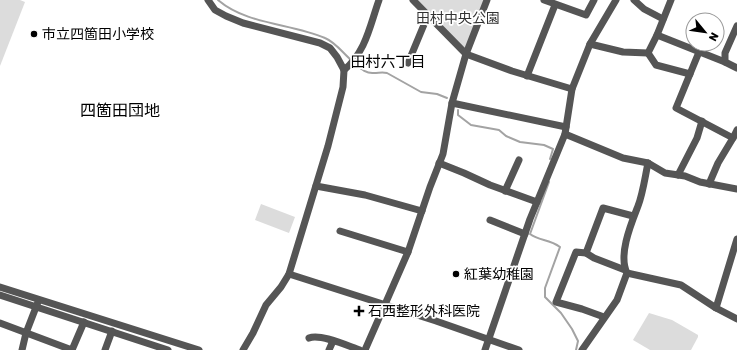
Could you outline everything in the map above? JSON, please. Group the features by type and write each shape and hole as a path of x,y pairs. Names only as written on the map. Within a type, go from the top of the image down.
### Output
{"street":[{"path":"208,0 215,10 243,23 320,42 330,48 344,70 343,87 328,146 288,274 281,287 266,305 243,350"},
{"path":"344,70 363,48 379,0"},
{"path":"413,0 466,54 527,76 572,89"},
{"path":"365,350 408,252 443,154 452,103 466,54 487,0"},
{"path":"544,0 586,15 594,0"},
{"path":"485,350 525,234 565,131 572,89 590,44 616,0"},
{"path":"648,53 671,0"},
{"path":"638,1 644,10 664,19"},
{"path":"527,76 555,5"},
{"path":"408,63 428,15"},
{"path":"725,62 725,53 737,26"},
{"path":"657,35 685,46"},
{"path":"590,44 623,52 648,53"},
{"path":"733,138 676,108 699,52 737,68"},
{"path":"648,53 656,65 690,74"},
{"path":"452,103 565,131 623,158 648,163 665,173 685,176 700,182 737,189"},
{"path":"678,175 697,138 702,121"},
{"path":"709,184 718,163 737,130"},
{"path":"505,191 519,160"},
{"path":"439,163 505,191 537,202"},
{"path":"582,350 617,300 626,272 624,249 633,216 640,198 648,163"},
{"path":"316,186 366,195 422,210"},
{"path":"586,253 603,208 633,216"},
{"path":"490,220 525,234"},
{"path":"340,231 408,252"},
{"path":"716,308 737,239"},
{"path":"604,318 582,309 556,302 576,252 586,253 626,272 681,285 716,308 737,319"},
{"path":"288,274 518,350"},
{"path":"0,287 84,322 158,348 168,350"},
{"path":"0,295 38,303 199,350"},
{"path":"22,350 26,333 38,303"},
{"path":"0,323 72,350 84,322"},
{"path":"105,350 112,331"},
{"path":"309,338 313,336 333,340 360,350"},
{"path":"158,348 162,338"},
{"path":"329,350 333,340"}],"green space":[{"path":"0,0 20,0 25,2 0,66"},
{"name":"田村中央公園","path":"416,0 485,0 466,50"},
{"path":"261,204 295,217 289,233 255,220"},
{"path":"649,313 672,320 698,335 691,350 650,350 633,340"}],"waterway":[{"path":"218,0 230,8 256,19 298,29 325,38 336,45 351,60"},
{"path":"354,63 366,72 387,73 421,92 437,94 447,98"},
{"path":"458,110 458,115 471,125 499,130 506,136 520,142 544,145 553,149 550,159"},
{"path":"549,182 530,234 560,247 545,288 545,297 561,313 572,329 578,341 576,350"}],"place":[{"name":"市立四箇田小学校","path":"34,34"},
{"name":"紅葉幼稚園","path":"456,274"},
{"name":"石西整形外科医院","path":"359,311"}],"district":[{"name":"田村六丁目","path":"388,62"},
{"name":"四箇田団地","path":"120,110"}]}
